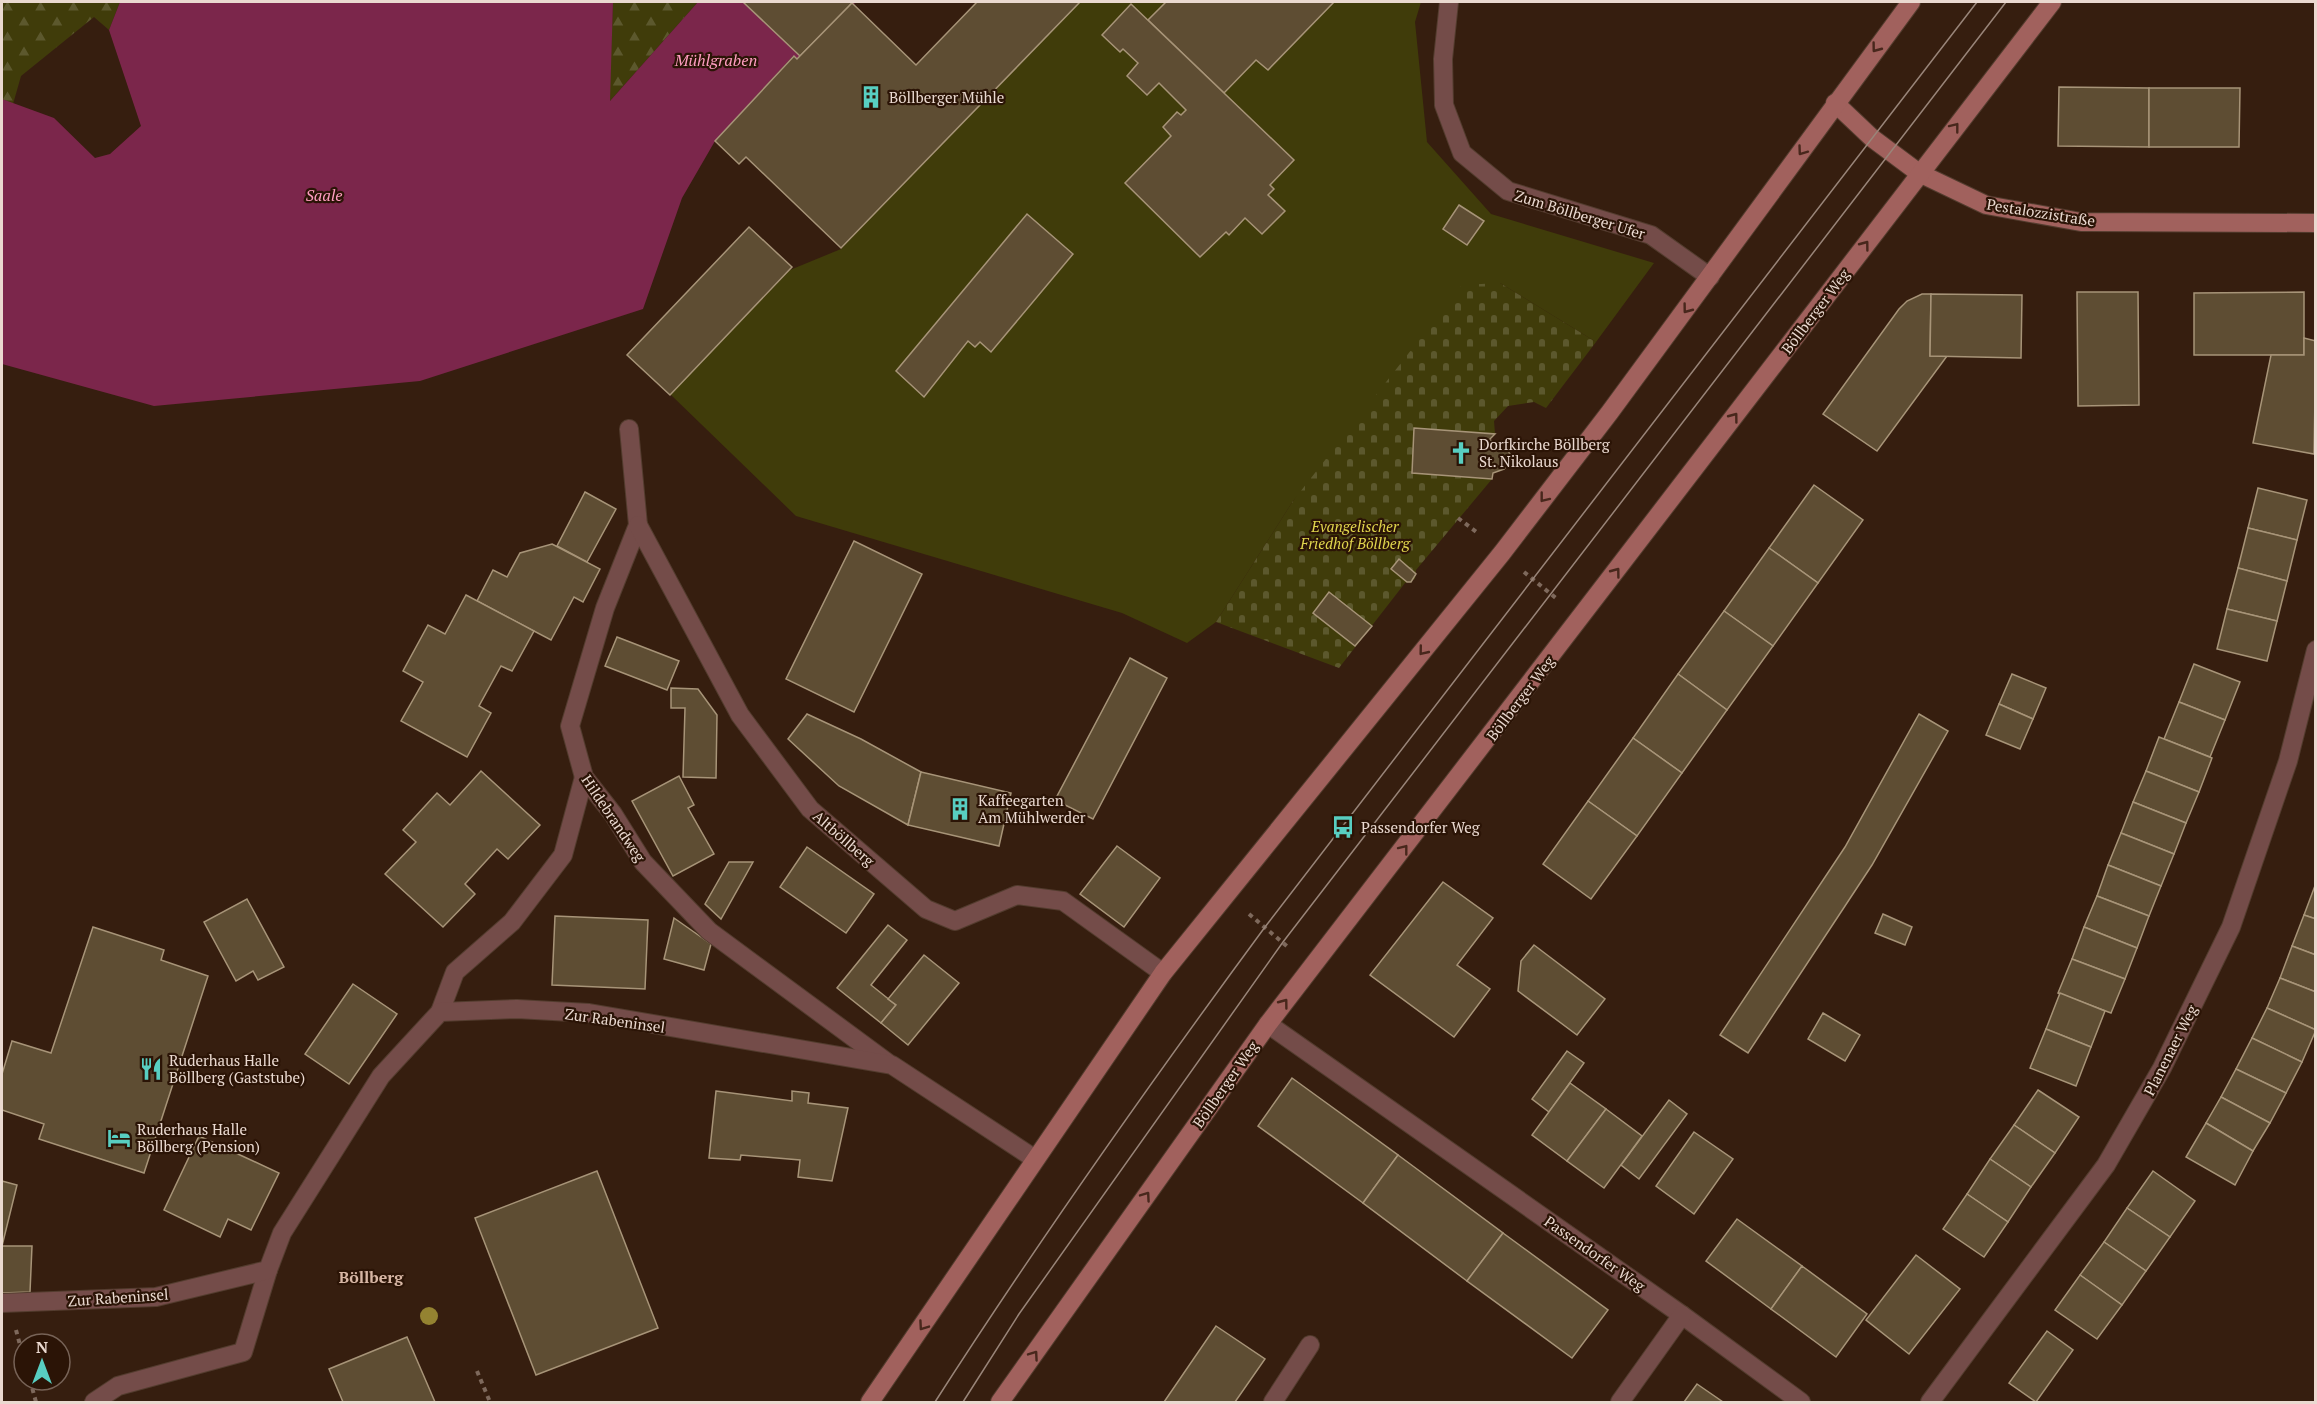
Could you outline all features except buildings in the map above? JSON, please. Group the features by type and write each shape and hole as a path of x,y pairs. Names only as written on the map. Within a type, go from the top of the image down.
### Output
{"street":[{"name":"Zum Böllberger Ufer","path":"1449,2 1443,59 1444,105 1462,153 1508,191 1651,235 1710,277"},
{"path":"870,1402 1163,973 1502,553 1710,277 1911,2"},
{"name":"Böllberger Weg","path":"1000,1402 1268,1024 1496,730 1919,173 2052,2"},
{"name":"Pestalozzistraße","path":"1835,103 1872,138 1919,173 1986,205 2081,222 2316,222"},
{"name":"Hildebrandweg","path":"629,429 638,525 605,608 570,726 584,777 613,814 643,862 709,931 892,1065"},
{"name":"Altböllberg","path":"638,525 740,715 810,809 926,909 955,921 1017,895 1063,902 1163,973"},
{"name":"Planenaer Weg","path":"1930,1402 2106,1165 2162,1068 2231,927 2288,761 2316,650"},
{"path":"94,1402 118,1386 243,1352 282,1233 381,1076 440,1012 455,972 512,922 563,855 584,777"},
{"name":"Zur Rabeninsel","path":"440,1012 517,1010 589,1013 892,1065 1035,1159"},
{"name":"Passendorfer Weg","path":"1268,1024 1802,1402"},
{"name":"Zur Rabeninsel","path":"2,1303 156,1297 268,1270"},
{"path":"1620,1402 1682,1315"},
{"path":"1272,1402 1310,1345"}],"path":[{"path":"1225,894 1311,967"},
{"path":"477,1371 490,1402"}],"green space":[{"path":"2,2 120,2 109,30 94,17 21,76 13,104 2,99"},
{"path":"613,2 698,2 609,102"},
{"path":"1073,2 1421,2 1415,22 1427,142 1491,214 1654,263 1596,342 1500,283 1293,501 1216,622 1187,643 1122,613 796,516 670,394 790,270 841,249"},
{"name":"Evangelischer Friedhof Böllberg","path":"1500,283 1596,342 1546,408 1534,402 1508,406 1494,421 1495,434 1414,429 1412,473 1492,479 1416,570 1415,579 1405,583 1339,668 1216,622 1293,501 1462,285"}],"water":[{"name":"Saale","path":"120,2 613,2 610,101 698,2 856,2 797,59 793,56 715,141 682,198 643,309 420,381 154,406 2,364 2,99 54,118 95,158 110,154 141,126 109,30"}],"tram line":[{"path":"935,1402 1014,1281 1096,1162 1265,927 1977,2"},
{"path":"963,1402 1019,1314 1283,942 2006,2"}],"place":[{"name":"Böllberger Mühle","path":"871,97"},
{"name":"Dorfkirche Böllberg St. Nikolaus","path":"1461,453"},
{"name":"Kaffeegarten Am Mühlwerder","path":"960,809"},
{"name":"Passendorfer Weg","path":"1343,827"},
{"name":"Ruderhaus Halle Böllberg (Gaststube)","path":"151,1069"},
{"name":"Ruderhaus Halle Böllberg (Pension)","path":"119,1138"}],"district":[{"name":"Böllberg","path":"371,1277"}],"water label":[{"name":"Mühlgraben","path":"716,60"}]}
